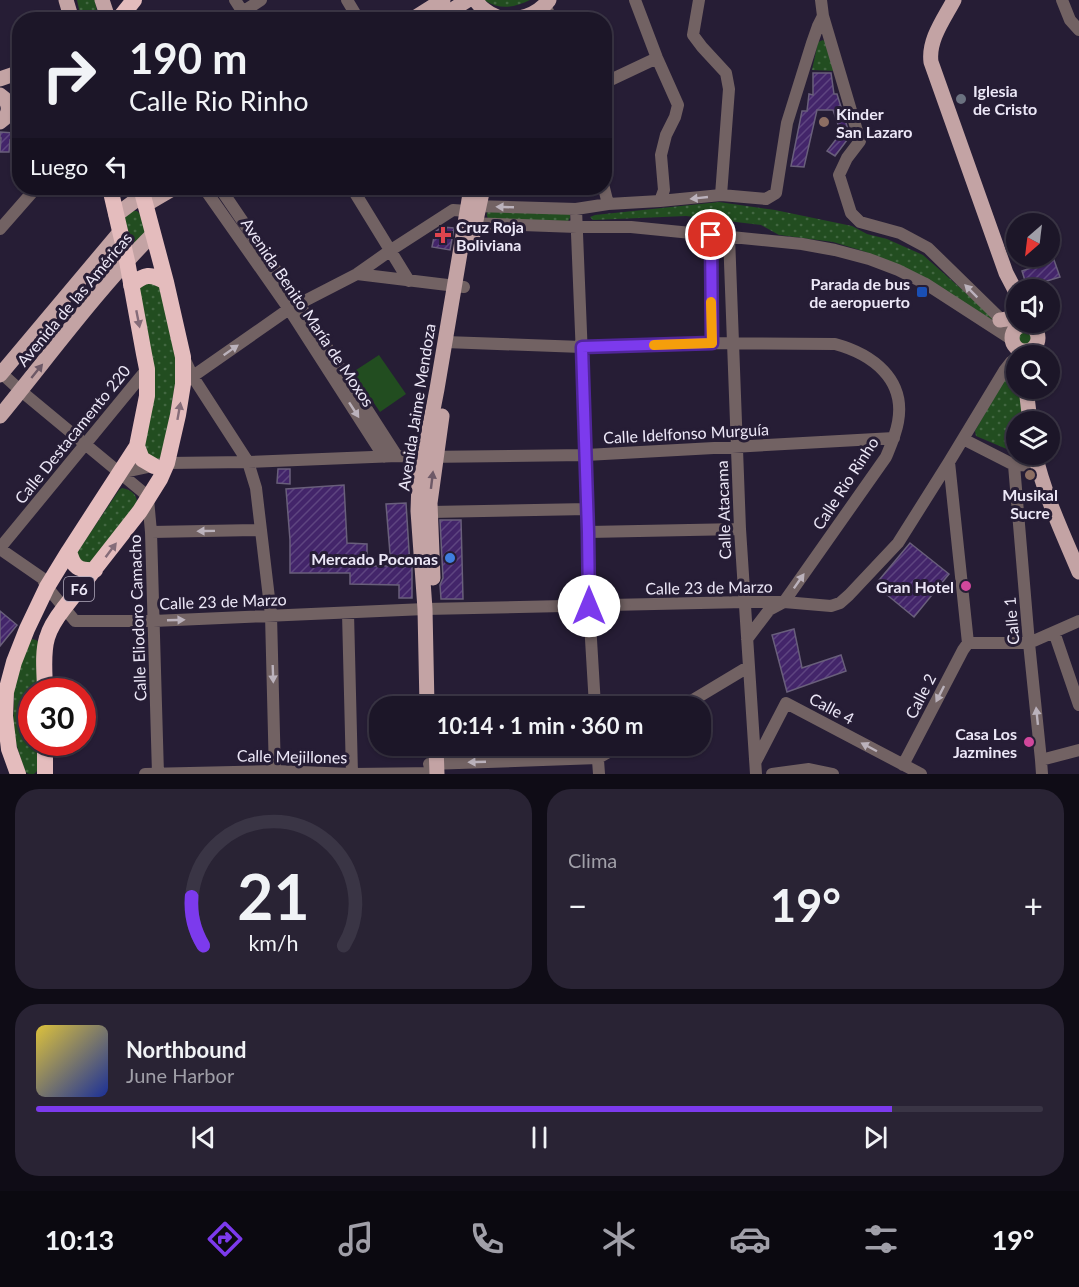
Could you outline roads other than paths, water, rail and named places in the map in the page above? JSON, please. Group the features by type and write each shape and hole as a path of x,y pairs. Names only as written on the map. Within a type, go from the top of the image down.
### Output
{"highway":[{"path":"123,12 134,0"},
{"name":"F6","path":"18,774 9,749 5,716 6,692 14,663 22,640 47,587 137,446 147,396 147,369 127,261 112,195"},
{"name":"F6","path":"45,678 45,645 53,623 140,511 160,479 161,464 188,380 145,195"},
{"path":"131,285 150,275 166,282"},
{"path":"137,446 142,459 161,464"},
{"path":"69,551 75,566 82,570 95,570"},
{"path":"22,640 29,636 36,637 45,645"},
{"path":"45,756 45,774"}],"main road":[{"path":"424,12 443,0"},
{"path":"449,12 468,0"},
{"path":"475,0 487,12"},
{"path":"954,0 931,45 931,62 1009,279"},
{"path":"0,95 8,103 9,117"},
{"name":"Avenida de las Américas","path":"0,373 92,263 129,206 144,195"},
{"name":"Avenida Jaime Mendoza","path":"427,696 429,457 471,214 471,195"},
{"name":"Avenida Jaime Mendoza","path":"471,214 480,195"},
{"name":"Avenida de las Américas","path":"0,416 111,280 153,234"},
{"path":"92,263 111,280"},
{"path":"1000,320 1006,319"},
{"name":"Avenida Jaime Mendoza","path":"429,457 419,482 418,511 429,609 434,696"},
{"path":"1038,465 1079,572"}],"street":[{"path":"248,12 261,0"},
{"path":"635,0 678,105 661,155 664,190 660,201"},
{"path":"699,0 693,35 726,73 729,89 721,195"},
{"path":"821,0 860,141 847,158 839,175 851,213 860,222 900,233 928,248 1000,320 1016,345"},
{"path":"1062,0 1070,20 1079,30"},
{"path":"471,214 576,209 608,204 721,195 766,200 776,193 788,123 812,43 824,16"},
{"path":"612,79 657,58"},
{"path":"0,229 30,195"},
{"name":"Avenida Benito María de Moxos","path":"209,195 294,306 397,456"},
{"name":"Avenida Benito María de Moxos","path":"224,195 384,457"},
{"path":"356,195 409,280"},
{"path":"606,195 608,204"},
{"path":"576,209 588,509 589,606 594,696"},
{"path":"275,772 271,615 256,488 248,462 188,380 294,306 357,274 453,210 577,227 631,227 802,244 835,250 870,259 926,284 1012,345"},
{"path":"711,235 712,343"},
{"name":"Calle Atacama","path":"729,236 740,529 745,602"},
{"path":"357,274 459,287"},
{"name":"Calle Rio Rinho","path":"449,343 582,347 712,343 835,344 866,356 882,368 890,378 896,392 899,420 886,457 784,602 769,610 747,639"},
{"name":"Calle 23 de Marzo","path":"64,608 75,621 153,621 429,609 745,602 784,602 831,606 849,596 898,543 1006,368"},
{"name":"Calle Destacamento 220","path":"0,549 147,369"},
{"path":"0,373 120,472 148,499"},
{"name":"Calle Idelfonso Murguía","path":"120,472 161,464 397,456 586,455 894,438"},
{"path":"963,439 1006,461"},
{"path":"949,462 968,643 1029,643 1079,621"},
{"name":"Calle 1","path":"1014,465 1042,774"},
{"name":"Calle Eliodoro Camacho","path":"148,499 158,774"},
{"path":"430,512 588,509"},
{"path":"588,532 740,529"},
{"path":"151,532 261,530"},
{"path":"0,549 42,578 64,608"},
{"path":"745,602 756,768"},
{"path":"348,613 352,774"},
{"path":"1054,632 1079,705"},
{"name":"Calle 2","path":"903,765 968,643"},
{"path":"700,696 748,667"},
{"name":"Calle 4","path":"756,768 786,703 921,774"},
{"path":"1041,760 1079,750"},
{"name":"Calle Mejillones","path":"145,774 275,772 352,774 433,770 561,756"},
{"path":"598,756 599,774"},
{"path":"772,774 809,769 833,774"}],"place":[{"name":"Iglesia de Cristo","path":"961,99"},
{"name":"Kinder San Lazaro","path":"824,122"},
{"name":"Cruz Roja Boliviana","path":"443,235"},
{"name":"Parada de bus de aeropuerto","path":"922,292"},
{"name":"Musikal Sucre","path":"1030,475"},
{"name":"Mercado Poconas","path":"450,558"},
{"name":"Gran Hotel","path":"966,586"},
{"name":"Casa Los Jazmines","path":"1029,742"}]}
